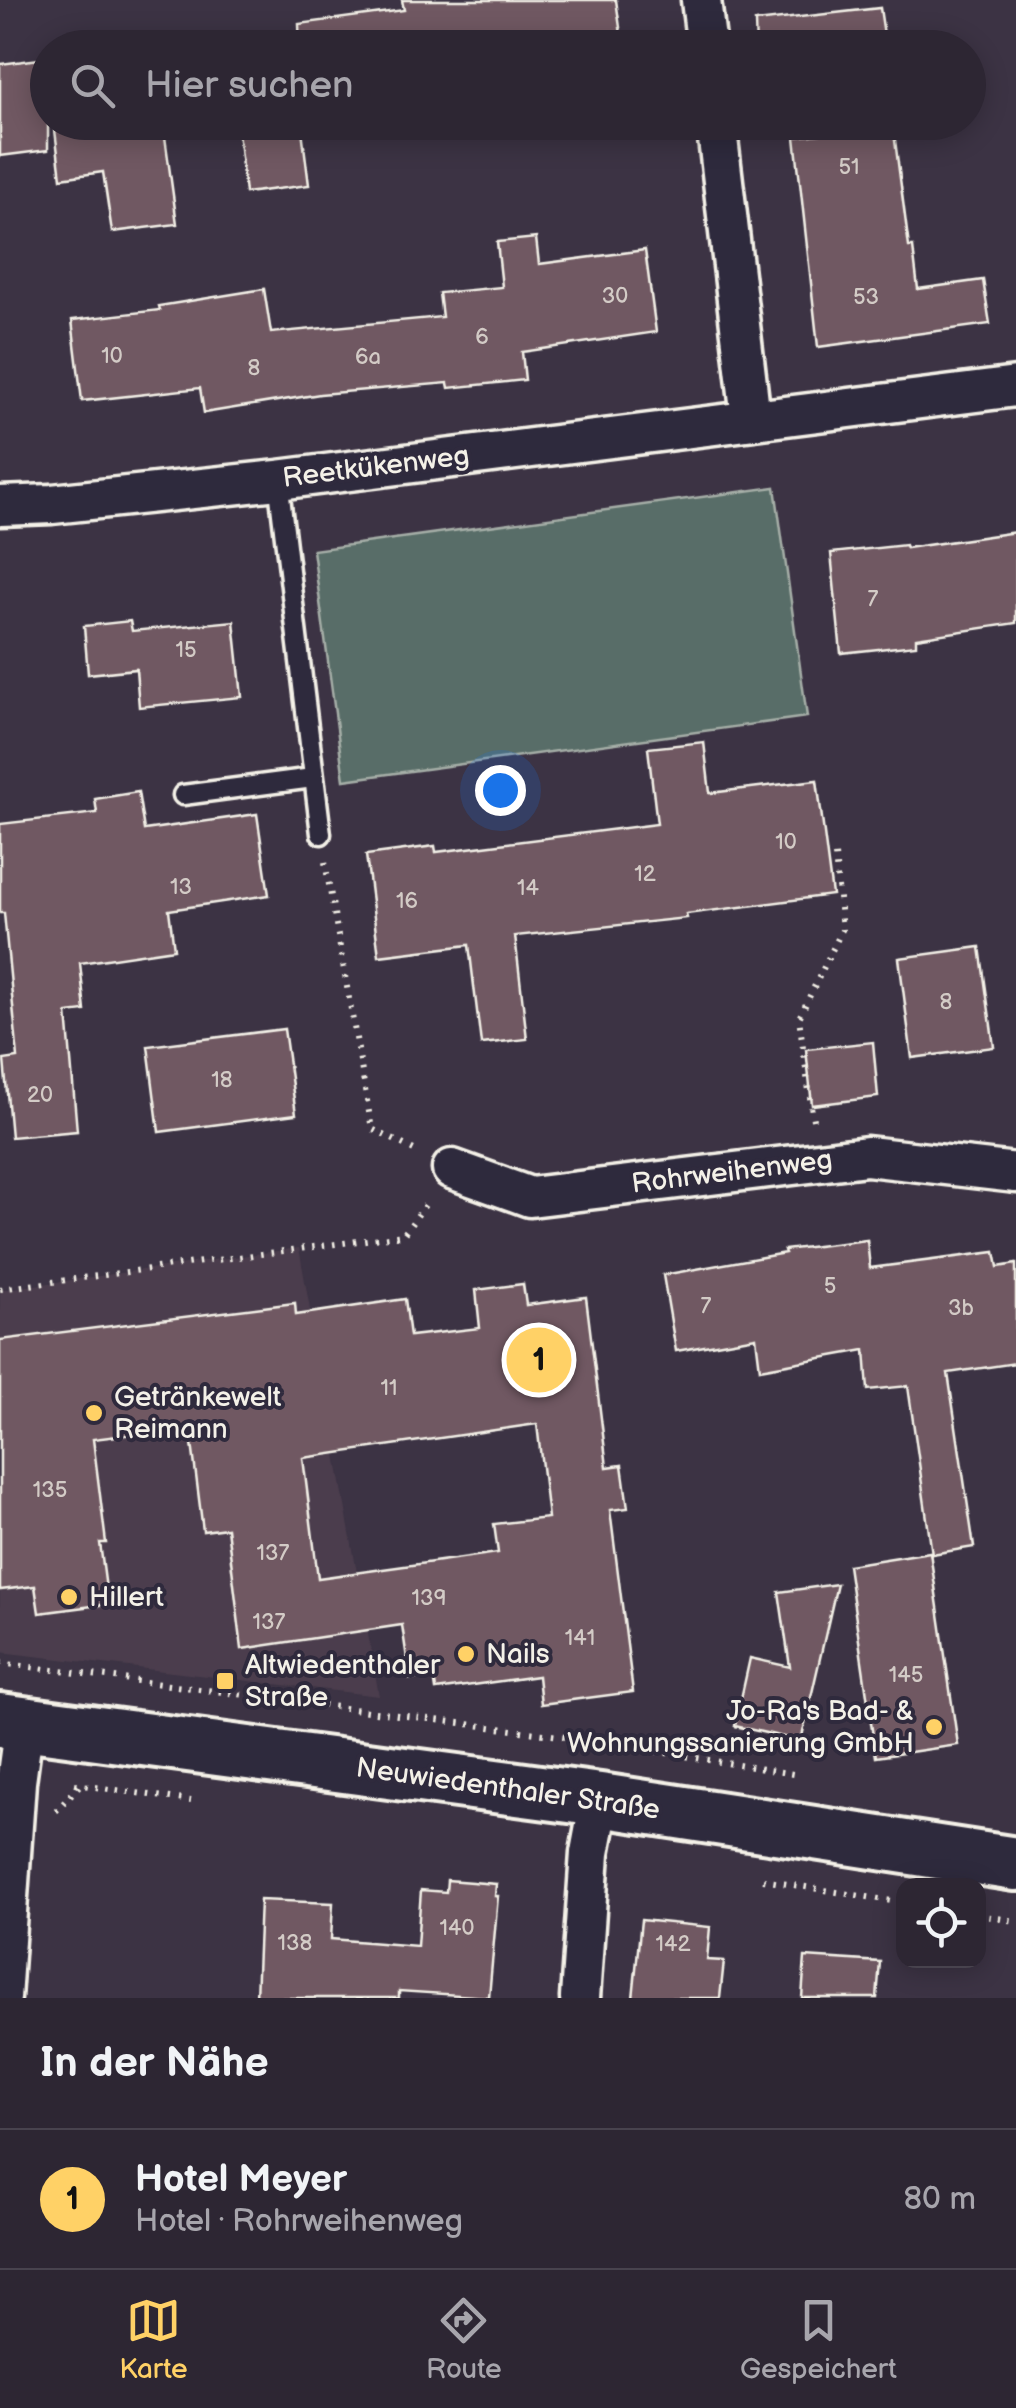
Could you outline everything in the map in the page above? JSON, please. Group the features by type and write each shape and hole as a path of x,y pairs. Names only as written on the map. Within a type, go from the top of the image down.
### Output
{"street":[{"path":"700,0 704,30"},
{"path":"718,140 751,418"},
{"name":"Reetkükenweg","path":"0,506 278,480 1016,387"},
{"name":"Rohrweihenweg","path":"452,1169 530,1197 866,1156 1016,1173"},
{"path":"1,1998 5,1880 16,1782 12,1722"},
{"name":"Neuwiedenthaler Straße","path":"12,1722 600,1800 1016,1864"},
{"path":"580,1998 590,1853 600,1800"}],"lane":[{"path":"278,480 320,834"},
{"path":"183,795 312,778"}],"path":[{"path":"0,1289 404,1235 452,1169 372,1128 320,834"},
{"path":"818,1161 799,1018 842,930 835,855"},
{"path":"986,1916 1016,1921"}],"shaded area":[{"path":"299,1248 379,1696 0,1652 0,1290"}],"green space":[{"path":"775,487 807,717 344,780 313,550"}],"building":[{"path":"402,0 616,0 620,30 299,30 299,24 404,10"},
{"path":"880,8 883,30 755,30 755,22"},
{"path":"30,60 30,140 48,140 48,150 0,156 0,64"},
{"path":"56,140 165,140 177,224 112,232 103,172 61,178"},
{"path":"239,140 303,140 309,185 245,193"},
{"path":"795,140 895,140 918,289 983,280 990,324 818,347"},
{"path":"536,238 539,264 645,250 656,332 522,352 525,380 320,394 204,413 200,388 82,401 72,320 160,310 159,306 264,289 271,333 442,317 439,293 502,287 497,242"},
{"path":"1016,532 1016,623 916,638 916,645 841,653 831,553 905,545 906,548"},
{"path":"130,621 132,631 234,621 242,697 139,707 136,669 88,674 84,626"},
{"path":"704,742 710,793 817,780 832,895 686,914 687,918 515,936 527,1039 481,1044 469,945 379,956 366,855 435,846 436,852 657,824 648,748"},
{"path":"138,792 144,830 257,814 269,895 169,910 174,949 80,963 85,1011 67,1013 77,1131 11,1137 4,1060 18,1058 4,913 0,913 0,824 97,813 95,799"},
{"path":"980,947 994,1047 912,1058 899,958"},
{"path":"284,1029 296,1114 159,1132 148,1046"},
{"path":"873,1042 878,1097 812,1105 806,1049"},
{"path":"867,1240 870,1268 995,1252 998,1267 1016,1264 1016,1363 948,1373 974,1547 932,1554 908,1386 868,1390 865,1350 760,1369 756,1337 676,1351 663,1275 785,1253 784,1250"},
{"path":"523,1284 526,1305 586,1297 607,1467 622,1465 628,1508 610,1510 633,1692 541,1704 538,1676 436,1690 434,1676 410,1679 402,1625 242,1649 227,1528 203,1531 190,1427 93,1439 106,1543 100,1543 108,1604 39,1613 35,1586 0,1590 0,1340 295,1303 296,1315 405,1299 410,1336 480,1328 476,1290","holes":["537,1424 548,1518 494,1524 498,1553 318,1578 303,1458"]},
{"path":"930,1552 958,1745 876,1757 848,1565"},
{"path":"837,1584 801,1741 735,1726 750,1658 790,1667 779,1592"},
{"path":"447,1880 496,1884 489,1997 399,1991 399,1998 256,1998 260,1900 333,1903 331,1939 417,1946 421,1890 446,1892"},
{"path":"641,1920 710,1927 707,1960 724,1961 720,1998 633,1998"},
{"path":"805,1957 880,1962 877,1998 802,1998"}],"place":[{"name":"Hotel Meyer","path":"539,1360"},
{"name":"Getränkewelt Reimann","path":"94,1413"},
{"name":"Hillert","path":"69,1597"},
{"name":"Nails","path":"466,1654"},
{"name":"Altwiedenthaler Straße","path":"225,1681"},
{"name":"Jo-Ra's Bad- & Wohnungssanierung GmbH","path":"934,1727"}]}
